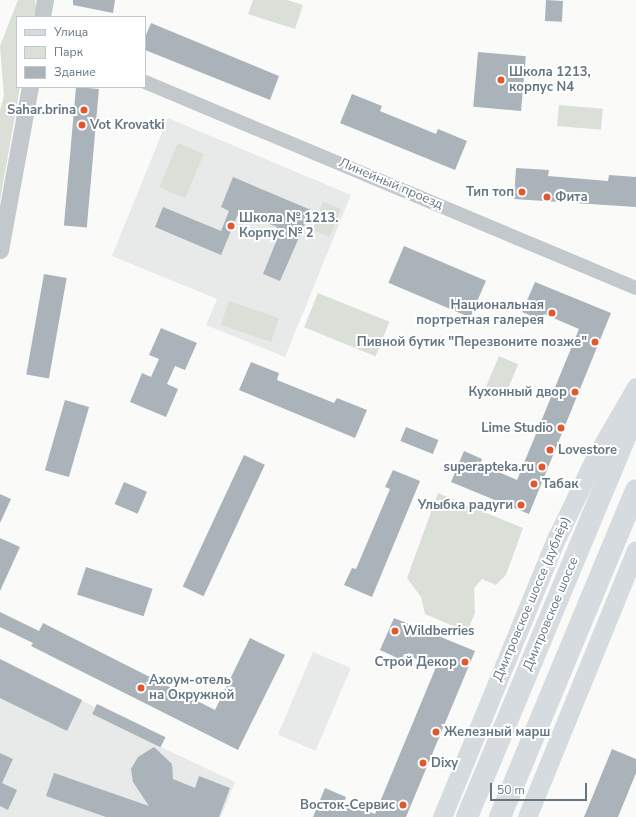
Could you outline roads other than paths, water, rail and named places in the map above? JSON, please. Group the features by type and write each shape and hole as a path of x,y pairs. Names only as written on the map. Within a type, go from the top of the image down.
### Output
{"main road":[{"name":"Дмитровское шоссе (дублёр)","path":"442,817 557,537 596,458 636,387"},
{"name":"Дмитровское шоссе","path":"467,817 636,412"},
{"path":"500,817 636,490"},
{"path":"527,817 636,550"}],"street":[{"path":"42,16 46,0"},
{"name":"Линейный проезд","path":"146,82 636,288"},
{"path":"0,250 30,88"}],"place":[{"name":"Школа 1213, корпус N4","path":"501,80"},
{"name":"Sahar.brina","path":"84,110"},
{"name":"Vot Krovatki","path":"82,125"},
{"name":"Тип топ","path":"522,192"},
{"name":"Фита","path":"547,197"},
{"name":"Школа № 1213. Корпус № 2","path":"231,226"},
{"name":"Национальная портретная галерея","path":"552,313"},
{"name":"Пивной бутик \"Перезвоните позже\"","path":"595,342"},
{"name":"Кухонный двор","path":"575,392"},
{"name":"Lime Studio","path":"561,428"},
{"name":"Lovestore","path":"550,450"},
{"name":"superapteka.ru","path":"542,467"},
{"name":"Табак","path":"534,484"},
{"name":"Улыбка радуги","path":"521,505"},
{"name":"Wildberries","path":"395,631"},
{"name":"Строй Декор","path":"465,662"},
{"name":"Ахоум-отель на Окружной","path":"141,688"},
{"name":"Железный марш","path":"436,732"},
{"name":"Dixy","path":"423,763"},
{"name":"Восток-Сервис","path":"403,805"}]}
